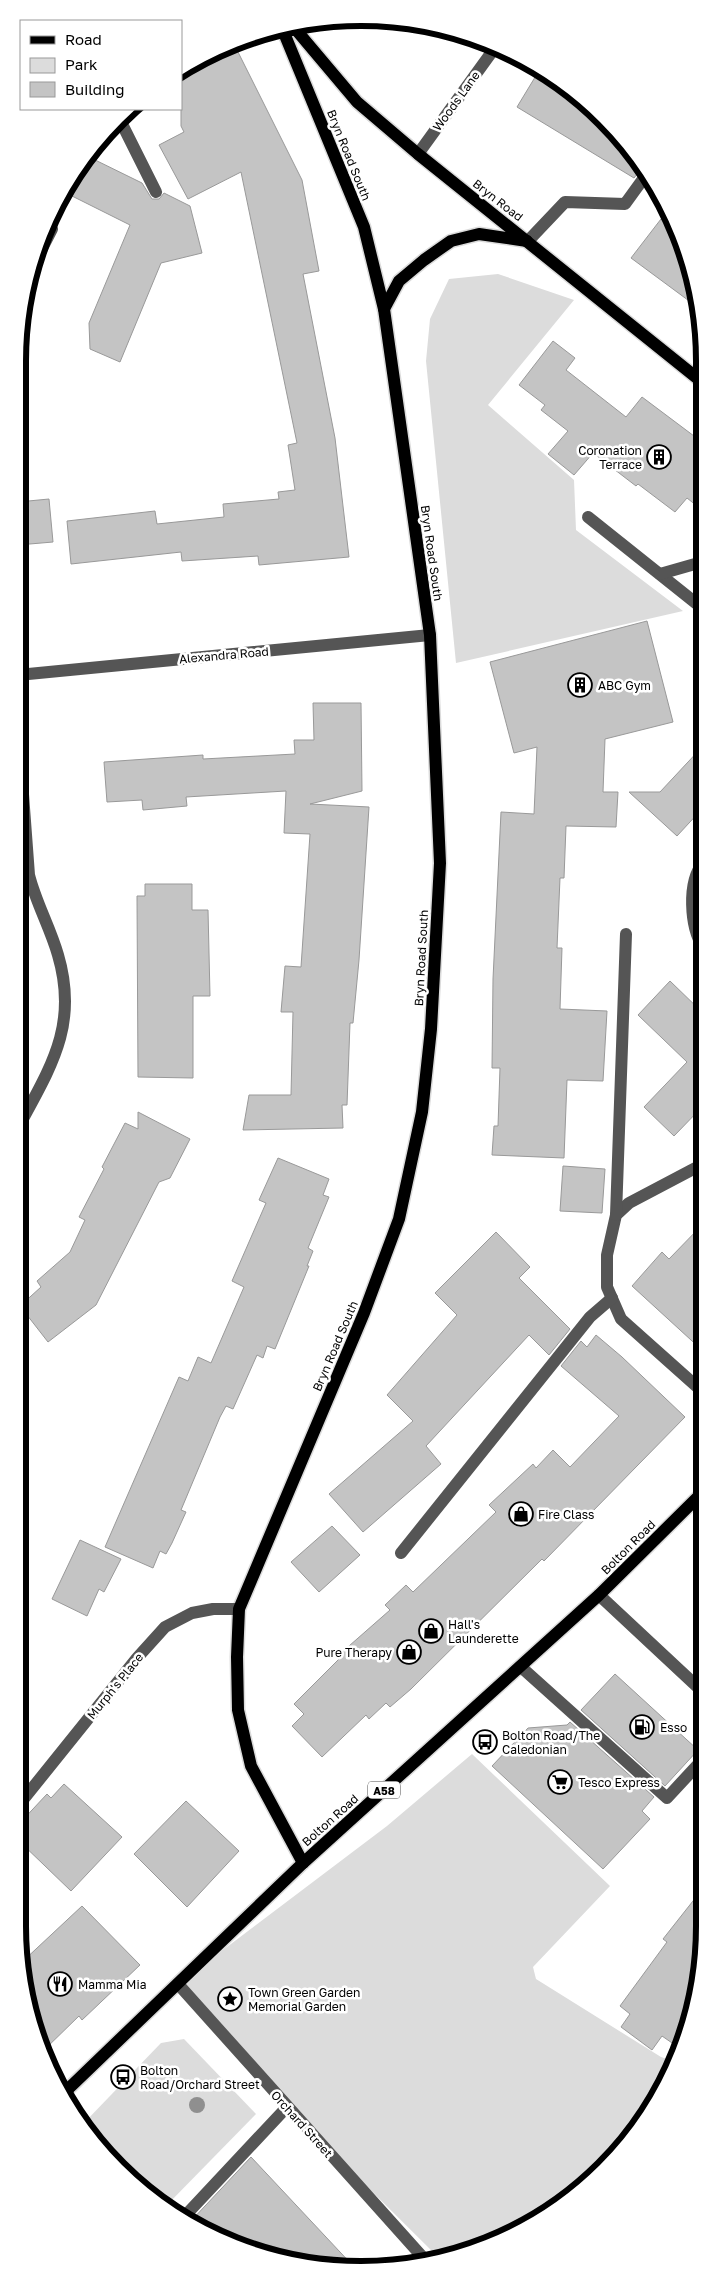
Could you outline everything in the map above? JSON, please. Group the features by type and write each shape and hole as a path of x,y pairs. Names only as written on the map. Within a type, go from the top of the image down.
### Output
{"main road":[{"name":"Bryn Road","path":"298,33 357,102 418,154 696,377"},
{"name":"Bryn Road South","path":"285,35 364,227 384,309 430,635 440,863 431,1029 422,1112 400,1219 364,1312 239,1609 238,1710 251,1766 303,1863"},
{"path":"384,309 399,281 424,260 451,242 479,234 528,241"},
{"name":"Bolton Road","path":"69,2089 303,1863 599,1595 696,1499"}],"street":[{"name":"Woods Lane","path":"418,154 491,53"},
{"path":"123,125 156,192"},
{"path":"528,241 565,202 625,204 642,180"},
{"path":"588,517 696,603"},
{"path":"660,574 696,564"},
{"name":"Alexandra Road","path":"26,674 430,635"},
{"path":"26,835 29,876 33,893 51,933 59,957 65,1002 64,1022 53,1062 26,1113"},
{"path":"696,878 691,902 696,932"},
{"path":"626,934 616,1215 607,1255 607,1287 621,1319 696,1386"},
{"path":"616,1215 629,1203 696,1168"},
{"path":"401,1553 590,1317 612,1298"},
{"path":"599,1595 696,1686"},
{"name":"Murph's Place","path":"26,1796 137,1658 165,1627 192,1613 213,1609 239,1609"},
{"path":"521,1667 667,1798 696,1767"},
{"name":"Orchard Street","path":"178,1984 421,2255"},
{"path":"188,2212 287,2107"}],"green space":[{"path":"498,274 574,300 488,405 574,480 576,530 683,611 456,663 426,361 430,319 449,279"},
{"path":"472,1754 610,1886 533,1967 536,1979 661,2057 668,2059 651,2093 627,2130 582,2178 547,2204 509,2226 469,2243 433,2252 287,2107 178,1984 387,1826"},
{"path":"184,2039 256,2114 171,2201 157,2192 124,2163 88,2119 161,2043"}],"building":[{"path":"237,50 302,180 319,271 303,274 335,438 349,557 259,565 258,556 182,561 181,552 71,564 67,521 155,511 157,524 224,517 223,504 279,499 278,492 295,490 288,445 297,443 241,172 188,199 159,145 184,132 181,126 182,79 213,61"},
{"path":"536,76 565,95 598,124 627,157 638,173 634,178 517,107"},
{"path":"94,159 142,183 152,199 159,199 164,193 190,206 202,253 161,263 120,362 90,349 89,323 130,225 70,195"},
{"path":"661,219 665,222 678,253 690,302 631,258"},
{"path":"553,341 575,358 566,370 626,417 642,397 696,438 696,505 687,498 675,512 638,484 636,486 593,453 574,475 548,454 568,431 541,410 545,405 519,385"},
{"path":"49,499 53,542 26,544 26,501"},
{"path":"647,621 673,722 605,739 603,792 618,792 616,827 566,826 564,878 560,878 557,948 562,948 560,1009 607,1011 603,1081 567,1080 564,1158 492,1155 494,1126 498,1126 500,1068 492,1068 493,979 501,812 534,814 537,747 514,753 490,662"},
{"path":"313,703 361,703 362,791 310,804 369,807 359,960 353,1023 350,1023 347,1105 342,1105 343,1128 243,1130 249,1095 291,1095 293,1012 281,1012 285,966 301,967 310,834 284,833 286,791 186,797 187,806 143,810 142,800 107,802 104,762 203,755 203,759 295,754 294,740 314,740"},
{"path":"696,753 696,815 677,836 629,792 660,792"},
{"path":"145,884 192,884 192,910 208,910 210,996 193,996 193,1078 138,1077 137,896 145,896"},
{"path":"670,981 696,1006 696,1113 674,1136 644,1107 687,1062 638,1015"},
{"path":"138,1112 190,1139 170,1178 159,1182 96,1305 48,1342 26,1314 26,1301 41,1287 37,1281 70,1252 85,1220 79,1217 125,1123 138,1129"},
{"path":"278,1158 329,1179 323,1195 329,1197 308,1248 313,1251 307,1266 309,1266 275,1349 267,1346 263,1358 257,1355 233,1409 226,1406 220,1417 181,1510 186,1512 166,1554 160,1551 153,1568 105,1547 179,1377 188,1381 198,1357 211,1363 244,1287 232,1281 266,1203 259,1200"},
{"path":"563,1166 605,1169 602,1213 560,1211"},
{"path":"696,1231 696,1345 632,1286 662,1252 669,1259"},
{"path":"496,1232 530,1267 519,1278 570,1329 549,1355 529,1335 426,1446 441,1464 363,1532 329,1494 413,1421 387,1395 457,1315 435,1293"},
{"path":"596,1335 685,1417 544,1561 542,1559 411,1689 390,1707 386,1703 369,1719 366,1715 322,1757 292,1726 304,1714 294,1704 343,1655 341,1653 390,1610 385,1605 406,1585 413,1592 496,1512 489,1505 533,1464 536,1468 553,1450 570,1467 619,1416 561,1366 581,1341 587,1347"},
{"path":"332,1526 360,1555 319,1592 291,1562"},
{"path":"80,1540 121,1559 104,1592 99,1589 87,1616 52,1599"},
{"name":"Esso","path":"615,1674 696,1748 696,1752 665,1786 581,1710"},
{"name":"Tesco Express","path":"570,1722 654,1797 642,1811 650,1819 603,1869 492,1766 528,1728 567,1725"},
{"path":"64,1784 122,1837 71,1891 26,1848 26,1816 47,1794 51,1798"},
{"path":"186,1801 239,1851 187,1907 134,1854"},
{"path":"696,1897 693,1970 678,2034 674,2044 662,2036 652,2050 621,2027 630,2014 620,2006 667,1942 663,1939"},
{"path":"82,1906 140,1965 82,2020 79,2016 49,2046 38,2013 28,1957"},
{"path":"251,2157 348,2260 317,2258 253,2243 195,2217"}],"place":[{"name":"Coronation Terrace","path":"659,457"},
{"name":"ABC Gym","path":"580,685"},
{"name":"Fire Class","path":"521,1514"},
{"name":"Hall's Launderette","path":"431,1631"},
{"name":"Pure Therapy","path":"409,1652"},
{"name":"Esso","path":"642,1727"},
{"name":"Bolton Road/The Caledonian","path":"485,1742"},
{"name":"Tesco Express","path":"560,1782"},
{"name":"Mamma Mia","path":"60,1984"},
{"name":"Town Green Garden Memorial Garden","path":"230,1999"},
{"name":"Bolton Road/Orchard Street","path":"123,2077"}]}
